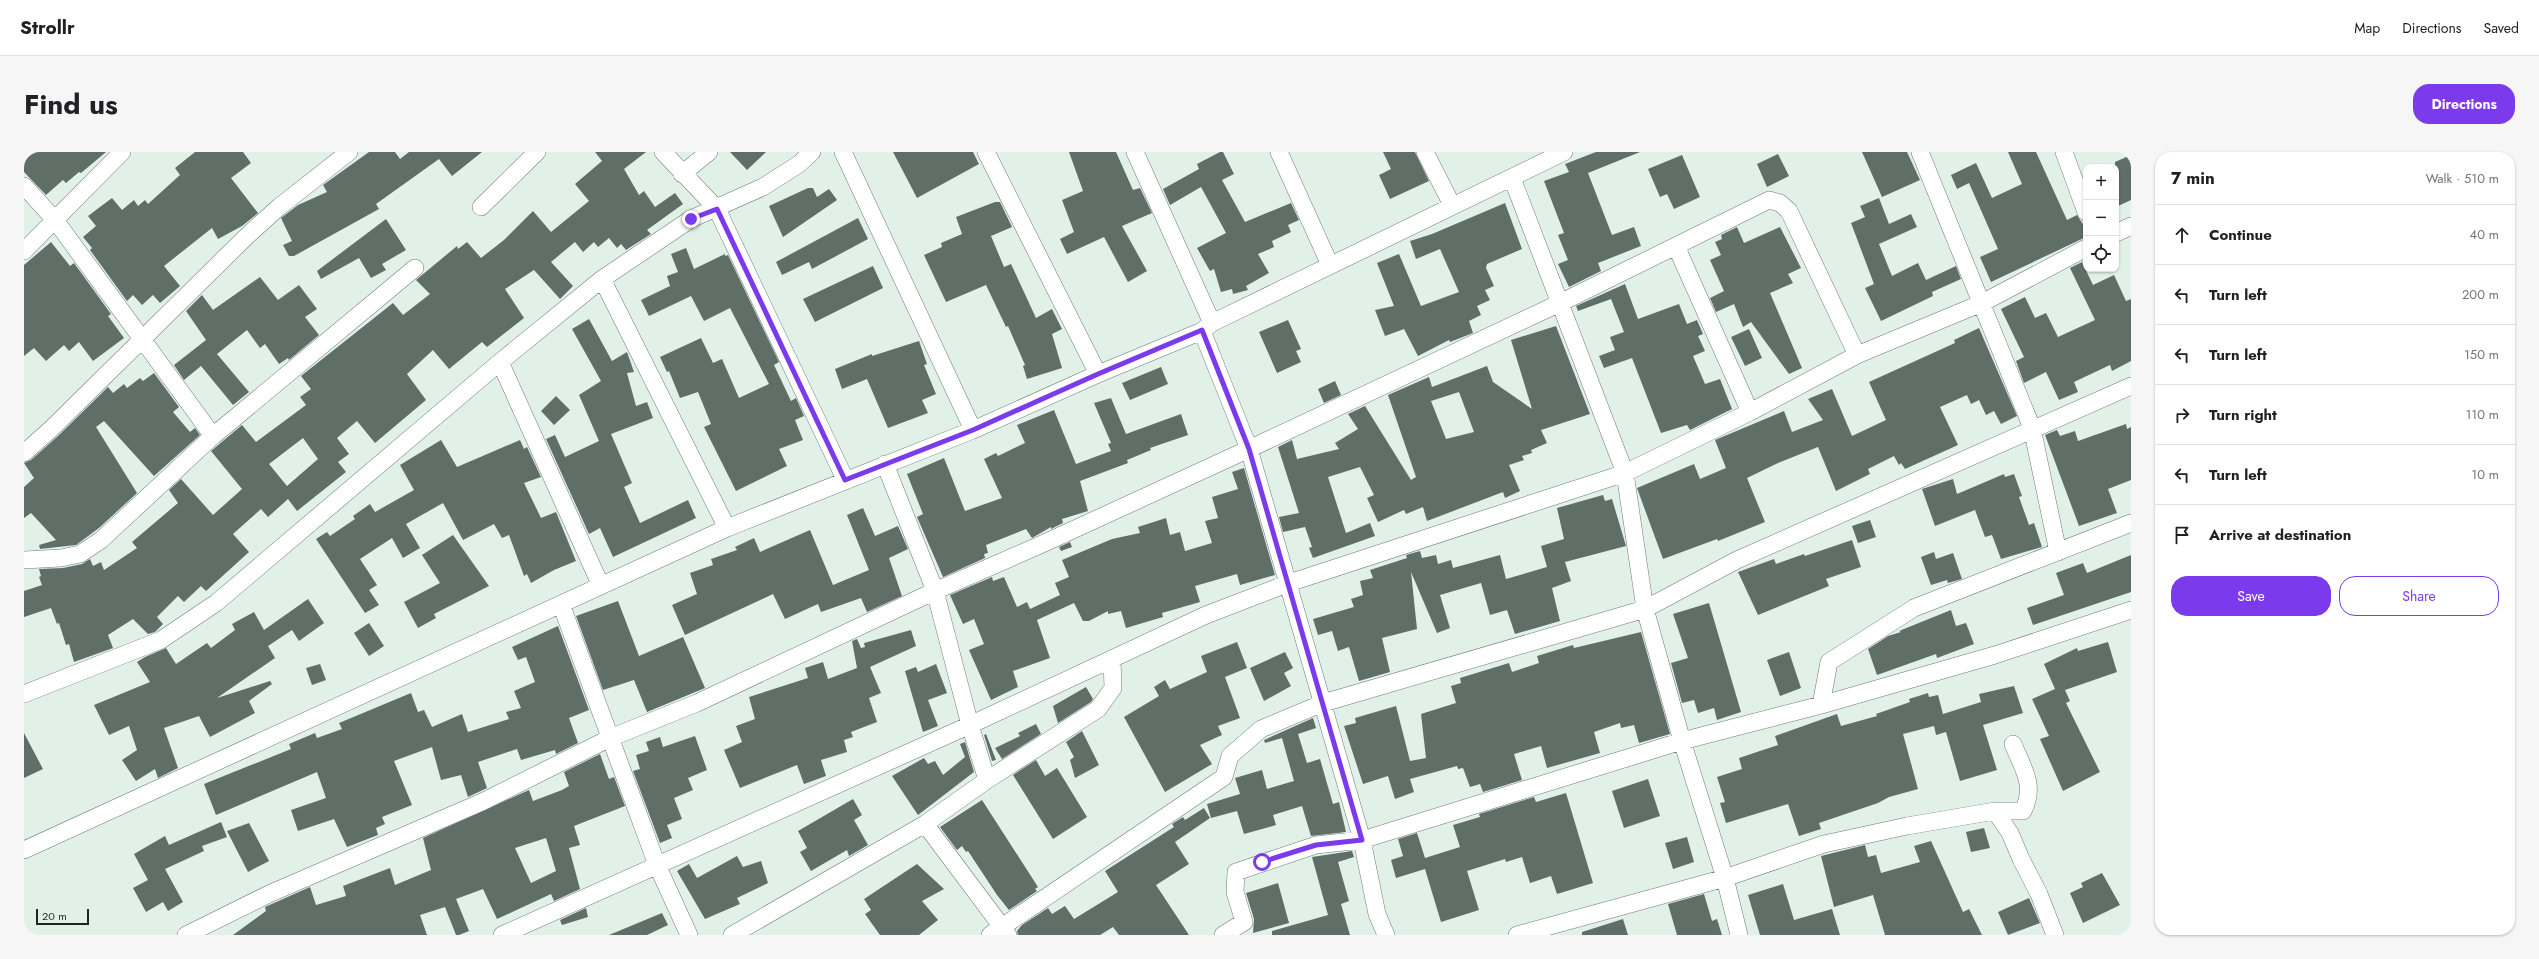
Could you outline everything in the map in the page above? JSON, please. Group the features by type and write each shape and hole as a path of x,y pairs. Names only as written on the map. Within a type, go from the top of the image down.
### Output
{"street":[{"path":"24,251 122,152"},
{"path":"24,452 51,429 279,207 349,152"},
{"path":"481,207 537,152"},
{"path":"663,152 682,174 717,209 845,480"},
{"path":"682,174 709,152"},
{"path":"24,694 161,640 216,603 500,362 602,278 691,219 717,209 764,187 799,164 812,152"},
{"path":"843,152 973,430"},
{"path":"986,152 1098,374"},
{"path":"1135,152 1207,327 1249,449 1289,583 1362,840 1377,914 1386,935"},
{"path":"1279,152 1330,265"},
{"path":"1425,152 1452,205"},
{"path":"24,850 727,528 973,430 1207,327 1452,205 1512,178 1564,152"},
{"path":"1920,152 2032,428 2058,552"},
{"path":"2064,152 2083,204"},
{"path":"1512,178 1562,302 1625,473 1645,609 1682,741 1724,878 1739,935"},
{"path":"24,186 55,220 144,338 213,436"},
{"path":"186,935 271,893 482,802 610,738 697,703 935,591 1040,546 1249,449 1562,302 1769,200 1780,203 1789,210 1857,355"},
{"path":"2119,232 2131,226"},
{"path":"1676,246 1750,412"},
{"path":"502,935 970,725 1206,615 1289,583 1625,473 1750,412 1857,355 1982,303 2083,250"},
{"path":"24,560 61,558 80,554 101,540 213,436 415,268"},
{"path":"602,278 727,528"},
{"path":"500,362 601,586"},
{"path":"926,824 1000,932 1224,777 1230,756 1261,729 1323,703 1645,609 1737,560 2032,428 2131,386"},
{"path":"885,464 935,591 970,725 987,780"},
{"path":"1821,705 1829,662 1855,644 1914,608 2131,523"},
{"path":"561,604 657,866 689,935"},
{"path":"1223,935 1244,922 1234,892 1236,872 1316,845 1362,840 1682,741 1821,705 1995,655 2131,610"},
{"path":"732,935 926,824 987,780 1098,709 1113,688 1112,660"},
{"path":"1517,935 1724,878 1824,844 1907,826 1995,811 2023,811 2029,798 2029,782 2013,744"},
{"path":"1995,811 2010,833 2021,859 2039,894 2055,935"}],"building":[{"path":"24,152 106,152 81,173 79,172 66,183 63,180 46,195 24,172"},
{"path":"195,152 243,152 251,163 231,178 258,213 242,226 218,239 212,228 164,266 180,286 160,303 153,295 142,305 133,295 127,301 90,250 92,248 83,237 96,226 88,216 112,198 122,210 134,200 138,206 145,200 148,204 180,175 175,168"},
{"path":"369,152 395,152 400,159 409,152 482,152 452,176 439,159 376,204 379,209 294,256 289,256 283,245 292,241 281,218 298,205 327,192 323,185"},
{"path":"595,152 646,152 624,169 639,195 644,191 655,207 675,193 683,204 647,230 651,234 626,250 621,244 617,248 609,238 598,247 594,242 583,252 575,242 551,262 573,286 560,299 534,270 505,289 524,318 487,347 482,342 449,369 433,350 407,374 426,400 375,443 357,421 337,438 349,454 338,462 346,472 297,511 288,499 268,517 261,509 233,534 249,552 206,591 201,586 184,602 178,596 157,617 163,624 155,632 148,634 133,619 108,635 113,648 74,662 69,644 66,645 59,623 57,624 51,608 24,617 24,591 42,585 39,577 41,576 39,569 63,568 82,564 90,559 93,566 101,562 104,570 137,548 132,542 178,503 169,490 181,479 213,515 242,489 211,451 242,425 256,442 306,405 300,397 311,389 301,376 393,303 403,315 430,294 416,280 457,246 458,249 467,242 481,258 504,240 533,211 551,232 589,201 575,184 602,161","holes":["303,438 318,459 287,486 269,464"]},
{"path":"730,152 766,152 747,170"},
{"path":"893,152 973,152 979,164 917,198"},
{"path":"1069,152 1116,152 1133,190 1140,188 1152,213 1122,226 1147,271 1128,282 1104,237 1067,254 1060,239 1074,232 1062,200 1083,191"},
{"path":"1220,152 1223,152 1234,174 1222,180 1245,222 1291,203 1299,220 1288,225 1291,232 1272,241 1274,247 1258,254 1269,273 1246,286 1248,290 1233,294 1232,289 1221,292 1214,269 1210,271 1197,248 1226,233 1201,187 1170,205 1163,189 1199,169 1197,164"},
{"path":"1383,152 1415,152 1429,181 1390,199 1379,175 1391,169"},
{"path":"1596,152 1640,152 1588,173 1612,235 1634,227 1641,246 1598,263 1601,271 1569,287 1558,264 1568,260 1558,235 1564,233 1544,181 1569,172 1565,164"},
{"path":"1862,152 1907,152 1920,180 1882,197"},
{"path":"2008,152 2036,152 2067,220 2077,215 2083,224 2083,238 1991,282 1980,257 1998,249 1969,183 1957,189 1951,175 1976,163 1992,198 2022,184"},
{"path":"1778,154 1789,176 1767,187 1757,164"},
{"path":"1682,155 1700,197 1674,209 1667,194 1660,197 1648,169"},
{"path":"2131,155 2131,200 2119,206 2119,164 2115,164 2115,162"},
{"path":"808,188 813,188 817,197 829,189 837,200 783,237 769,206"},
{"path":"1879,198 1889,224 1911,214 1917,227 1879,244 1892,276 1918,263 1926,280 1956,266 1961,279 1932,292 1933,296 1881,321 1865,288 1874,284 1851,223 1865,217 1860,206"},
{"path":"995,202 1000,202 1012,227 991,236 1004,267 1011,264 1036,318 1052,309 1062,329 1052,334 1062,368 1027,379 1023,366 1025,365 1008,326 1006,327 986,285 946,302 924,255 942,247 941,243 962,234 956,217"},
{"path":"1505,203 1522,249 1487,264 1486,268 1494,286 1485,290 1490,300 1477,306 1481,315 1469,321 1473,333 1450,342 1449,340 1418,356 1404,329 1385,336 1375,310 1394,306 1377,263 1399,254 1421,306 1459,292 1440,249 1416,259 1410,241 1432,234"},
{"path":"858,218 868,239 812,269 809,262 782,275 776,262"},
{"path":"386,219 406,250 382,264 386,270 371,278 359,258 321,279 317,271"},
{"path":"1737,227 1744,243 1780,227 1801,268 1788,274 1793,283 1770,293 1802,368 1789,374 1751,322 1743,327 1734,304 1716,312 1710,298 1724,291 1710,260 1721,255 1715,242 1722,239 1721,235"},
{"path":"51,242 70,266 74,263 111,314 108,316 124,338 93,361 79,342 69,351 64,345 46,361 34,348 24,356 24,265"},
{"path":"686,248 694,269 725,254 725,256 728,255 779,362 774,365 791,401 796,398 804,416 795,420 803,440 779,449 787,466 736,491 704,427 711,424 698,392 680,398 669,371 667,372 660,357 701,338 713,363 722,359 739,398 769,384 730,308 704,321 691,296 649,316 641,300 670,286 667,276 678,272 671,254"},
{"path":"2082,262 2083,272 2087,272 2093,285 2114,275 2126,301 2131,299 2131,361 2112,371 2110,365 2074,382 2078,392 2059,400 2046,372 2024,383 2016,361 2024,357 2001,309 2025,297 2035,318 2046,313 2058,337 2095,320 2070,268"},
{"path":"873,266 883,288 815,322 803,299"},
{"path":"260,277 278,300 299,285 317,309 305,317 319,335 289,360 288,358 279,364 265,344 260,348 247,330 217,354 249,392 233,405 201,366 184,380 174,365 206,340 186,311 202,295 213,310"},
{"path":"1625,284 1638,319 1679,304 1687,324 1697,320 1703,334 1698,336 1705,351 1693,356 1705,384 1720,379 1732,409 1690,430 1687,425 1661,433 1632,358 1604,368 1599,356 1615,350 1610,337 1624,332 1611,299 1578,311 1576,306"},
{"path":"589,319 612,361 627,352 634,372 627,373 636,406 647,402 653,418 611,434 632,483 624,487 640,523 688,500 696,518 613,557 600,528 589,534 546,439 555,435 565,457 599,441 579,395 601,381 572,329"},
{"path":"1288,320 1301,349 1296,351 1301,362 1277,373 1259,332"},
{"path":"1556,326 1590,414 1541,430 1547,443 1531,450 1532,453 1522,456 1524,460 1509,465 1520,491 1505,498 1503,492 1427,521 1423,507 1406,514 1404,510 1378,522 1367,498 1374,495 1360,467 1328,477 1346,533 1370,523 1375,536 1313,558 1309,548 1312,547 1305,527 1283,532 1279,517 1299,513 1278,447 1292,440 1297,459 1339,449 1335,443 1358,429 1348,414 1365,406 1411,480 1416,477 1388,395 1429,377 1432,387 1487,366 1493,382 1532,409 1511,340","holes":["1459,392 1474,432 1446,439 1431,401"]},
{"path":"1979,328 2017,416 2001,424 1994,411 1986,415 1979,400 1971,404 1967,395 1940,407 1958,445 1905,469 1901,463 1899,465 1894,456 1868,469 1870,474 1836,491 1818,447 1778,463 1747,478 1765,522 1718,541 1717,539 1663,559 1637,488 1694,464 1700,479 1726,468 1715,440 1784,411 1792,432 1823,420 1808,399 1832,389 1852,436 1886,420 1869,382 1955,343 1954,340"},
{"path":"1749,329 1762,358 1745,366 1731,337"},
{"path":"919,341 927,364 924,365 936,394 922,400 928,413 888,428 867,379 842,389 835,369 872,354 872,356"},
{"path":"1161,367 1168,384 1130,400 1122,383"},
{"path":"154,373 179,407 173,412 190,432 195,428 200,435 154,476 104,421 96,427 137,493 99,528 76,545 40,549 39,545 56,540 31,513 24,518 24,487 34,478 24,463 31,460 58,436 108,387 113,393 124,384 127,388 140,378 143,381"},
{"path":"1335,381 1341,395 1324,403 1318,389"},
{"path":"556,396 570,410 554,425 541,411"},
{"path":"1111,398 1126,434 1181,414 1188,435 1150,448 1151,450 1127,460 1128,463 1080,481 1088,511 1062,519 1063,523 1051,529 1051,527 1032,538 1026,529 986,545 988,553 984,554 985,558 943,577 917,517 923,514 907,474 944,458 965,511 1002,498 984,459 996,453 998,456 1025,443 1017,425 1054,410 1076,464 1111,451 1108,444 1111,443 1094,403"},
{"path":"2126,424 2127,429 2131,427 2131,480 2108,489 2117,513 2079,526 2045,435 2057,430 2060,436 2075,431 2078,441"},
{"path":"441,440 457,467 520,440 524,449 527,447 541,477 524,483 541,518 556,512 576,561 554,570 531,583 527,574 524,576 509,535 502,538 494,524 463,540 443,503 406,524 420,548 403,558 392,538 360,559 377,585 369,590 379,605 365,613 316,539 327,532 330,536 355,519 353,516 370,504 375,512 414,490 400,465"},
{"path":"1244,468 1275,575 1240,585 1237,574 1195,586 1200,602 1162,613 1163,617 1126,628 1121,611 1108,614 1108,611 1089,621 1083,621 1074,603 1037,620 1050,658 1013,671 1018,687 991,700 969,650 984,644 974,619 963,624 950,595 992,577 993,581 1004,577 1017,607 1027,602 1030,609 1060,595 1055,583 1069,577 1062,560 1112,539 1140,533 1138,527 1166,518 1170,535 1180,532 1185,551 1212,543 1205,521 1218,518 1212,497 1238,489 1232,472"},
{"path":"2004,474 2005,477 2014,474 2022,496 2019,497 2029,525 2034,523 2042,547 2001,559 1992,535 1985,537 1975,510 1935,526 1922,489 1953,479 1957,494"},
{"path":"1603,495 1605,501 1612,499 1626,546 1565,562 1571,581 1552,588 1560,621 1515,634 1507,610 1490,615 1481,583 1440,595 1450,628 1437,633 1411,572 1417,629 1382,638 1390,672 1359,681 1349,647 1338,651 1332,631 1318,635 1313,619 1354,607 1351,599 1363,595 1360,581 1373,578 1370,570 1407,558 1406,555 1420,551 1422,558 1436,555 1438,564 1451,560 1453,568 1500,555 1506,579 1547,567 1541,546 1564,539 1557,508"},
{"path":"863,508 875,536 898,526 908,549 889,558 902,596 867,612 861,598 821,612 818,604 785,619 773,594 685,635 672,605 697,594 690,573 713,565 711,559 737,550 735,547 754,538 760,552 810,530 833,585 869,570 847,515"},
{"path":"1870,520 1876,537 1858,543 1852,526"},
{"path":"453,535 489,586 434,614 436,618 418,628 404,602 440,583 422,555"},
{"path":"1852,540 1861,567 1826,579 1829,586 1758,615 1738,572 1774,559 1776,564"},
{"path":"1070,542 1072,547 1061,551 1059,547"},
{"path":"1934,552 1936,559 1953,553 1962,579 1948,583 1947,580 1931,585 1921,557"},
{"path":"2131,555 2131,592 2033,625 2027,608 2064,595 2056,573 2083,563 2087,573"},
{"path":"308,599 324,623 299,641 292,630 268,646 275,658 217,698 270,681 272,684 249,701 255,713 210,737 199,716 164,728 178,768 158,778 155,769 136,781 122,760 137,750 129,726 109,735 94,705 150,682 137,662 145,657 166,648 176,664 207,643 211,648 235,630 232,624 254,612 264,630"},
{"path":"618,601 639,656 683,637 705,688 647,712 634,680 603,690 576,616"},
{"path":"1709,603 1741,712 1717,720 1714,708 1698,713 1694,700 1682,703 1671,663 1688,658 1673,614"},
{"path":"1951,610 1956,626 1966,623 1974,644 1937,658 1936,654 1877,675 1868,649 1888,636 1901,632 1899,631"},
{"path":"369,623 384,646 369,656 354,633"},
{"path":"558,626 589,710 569,718 578,743 556,754 555,750 521,760 517,749 478,762 487,788 468,797 461,775 441,780 432,747 394,761 412,805 382,817 385,824 376,828 378,835 347,847 334,819 298,831 291,810 326,798 317,772 216,815 204,784 291,749 289,744 315,733 317,738 342,729 339,723 411,693 418,712 424,710 432,727 462,714 468,732 509,719 506,712 521,708 514,691 535,682 526,657 518,660 512,647"},
{"path":"911,630 916,646 870,667 881,693 869,698 877,722 851,732 853,737 844,740 847,752 821,760 826,776 804,784 797,765 740,788 724,750 742,742 736,726 755,719 749,697 808,678 805,668 823,662 828,679 857,668 852,641 857,639 861,648 865,647 864,643"},
{"path":"1641,632 1670,734 1639,743 1634,725 1621,728 1620,723 1594,732 1600,753 1547,768 1541,746 1514,754 1522,780 1483,792 1480,784 1470,787 1463,768 1458,769 1457,766 1410,779 1414,792 1395,799 1388,776 1363,784 1344,726 1356,723 1355,718 1396,706 1410,761 1426,758 1421,714 1456,703 1451,686 1461,683 1460,678 1509,663 1512,672 1539,663 1537,656 1573,645 1574,648"},
{"path":"1237,642 1247,668 1225,677 1240,718 1218,726 1222,735 1200,745 1212,764 1165,792 1124,717 1159,696 1154,687 1165,680 1170,689 1207,672 1201,656"},
{"path":"2108,642 2117,672 2065,690 2070,701 2066,703 2100,772 2063,791 2040,739 2049,736 2032,699 2055,689 2044,664 2077,648 2078,651"},
{"path":"1285,652 1293,668 1284,673 1291,686 1264,701 1250,668"},
{"path":"1789,652 1801,688 1780,696 1767,660"},
{"path":"320,664 326,680 312,685 306,668"},
{"path":"936,664 947,693 928,700 938,726 923,732 905,671 916,667 918,672"},
{"path":"2014,686 2023,713 1983,725 1997,770 1960,781 1946,732 1936,735 1934,726 1903,734 1918,789 1889,797 1878,803 1819,823 1821,829 1799,836 1788,804 1726,823 1720,803 1725,802 1717,777 1742,769 1739,758 1778,745 1775,736 1837,714 1841,726 1877,716 1876,714 1910,702 1909,699 1928,693 1929,697 1938,695 1943,714 1981,702 1979,694"},
{"path":"1086,687 1093,699 1091,702 1058,723 1053,706"},
{"path":"1313,718 1316,728 1298,734 1307,763 1320,759 1333,804 1339,802 1346,832 1311,836 1302,806 1273,815 1276,825 1244,834 1237,811 1211,818 1207,804 1240,794 1235,778 1262,770 1267,789 1294,781 1282,738 1265,743 1264,740"},
{"path":"1036,724 1041,734 1002,759 995,748 1020,736 1018,733"},
{"path":"1082,731 1099,765 1075,778 1070,760 1074,757 1066,742"},
{"path":"24,733 43,769 24,778"},
{"path":"986,734 996,760 992,761 984,735"},
{"path":"695,736 707,770 688,778 693,790 674,798 682,819 667,825 672,838 660,843 633,771 640,769 636,755 649,751 646,742 660,737 663,747"},
{"path":"965,742 974,772 918,815 892,776 924,758 928,764 935,761 943,775 965,757 960,744"},
{"path":"600,754 609,779 614,777 625,806 574,826 580,845 569,848 580,889 554,901 551,894 497,919 483,889 456,899 469,931 459,935 456,935 445,907 420,915 427,935 233,935 266,911 265,907 310,887 316,905 346,896 343,886 390,868 395,885 431,870 423,838 529,790 533,801 562,790 569,786 564,772","holes":["546,838 556,871 531,883 515,848"]},
{"path":"1036,760 1045,776 1057,768 1087,817 1053,839 1013,775"},
{"path":"1648,779 1660,816 1624,828 1612,791"},
{"path":"1566,793 1593,883 1557,894 1551,876 1530,883 1522,857 1506,862 1505,859 1467,871 1479,910 1441,922 1425,869 1396,878 1391,860 1403,856 1398,839 1417,833 1425,858 1460,847 1453,825 1480,817 1479,814 1534,797 1536,802"},
{"path":"853,799 862,815 854,820 868,845 849,856 847,850 811,871 800,852 807,848 798,831"},
{"path":"982,800 1038,887 1035,889 1037,891 1009,910 997,895 968,851 966,852 962,846 957,850 940,827"},
{"path":"1204,808 1210,818 1175,842 1189,864 1156,885 1189,935 1119,935 1113,927 1100,935 1018,935 1017,931 1022,925 1048,908 1052,914 1065,906 1074,919 1118,892 1105,871 1174,827 1172,824 1183,817 1185,820"},
{"path":"221,822 227,837 202,846 204,851 165,869 183,902 168,911 163,902 146,912 133,888 148,880 134,854 165,836 169,845"},
{"path":"249,823 269,861 248,872 227,831"},
{"path":"1984,828 1990,848 1971,852 1966,832"},
{"path":"1687,837 1694,862 1673,869 1665,843"},
{"path":"1931,841 1963,912 1969,909 1982,935 1885,935 1873,895 1834,907 1821,856 1865,845 1868,857 1876,855 1881,873 1920,862 1914,846"},
{"path":"1352,851 1354,857 1338,862 1349,901 1341,904 1350,935 1272,935 1272,931 1328,915 1312,857"},
{"path":"737,856 743,867 761,861 768,883 737,898 740,904 705,919 677,871 689,864 697,878"},
{"path":"917,864 944,889 922,901 938,920 919,935 880,935 865,914 871,910 864,899"},
{"path":"2102,873 2120,905 2083,923 2070,893 2083,887 2081,883"},
{"path":"1278,883 1289,923 1253,933 1254,919 1246,893"},
{"path":"1783,884 1794,920 1832,909 1840,935 1760,935 1748,895"},
{"path":"1704,894 1712,921 1717,919 1722,935 1677,935 1668,904"},
{"path":"2029,898 2040,923 2008,935 1998,912"},
{"path":"586,908 588,917 562,925 560,920"},
{"path":"662,913 668,925 647,935 609,935"},
{"path":"1623,919 1628,935 1582,935 1582,932"}],"route":[{"path":"691,219 717,209 845,480 973,430 1098,374 1202,330 1249,449 1289,583 1362,840 1316,845 1262,862"}]}
